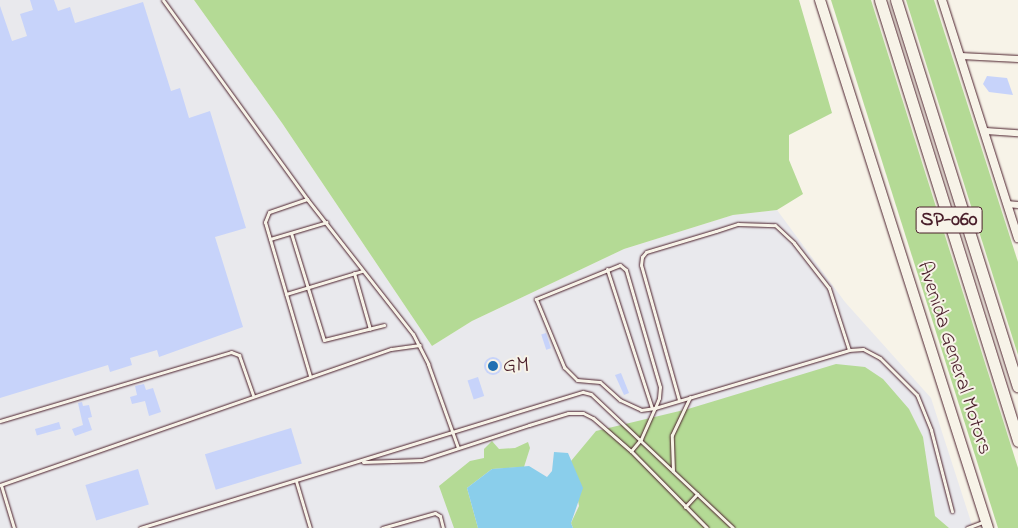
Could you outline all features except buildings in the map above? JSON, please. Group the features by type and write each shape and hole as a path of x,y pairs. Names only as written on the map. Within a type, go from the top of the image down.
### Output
{"highway":[{"name":"SP-060","path":"880,0 1018,441"},
{"name":"SP-060","path":"896,0 1018,386"}],"main road":[{"name":"Avenida General Motors","path":"820,0 987,525"}],"street":[{"path":"942,0 986,131 1018,238"},
{"path":"961,56 1018,59"},
{"path":"986,131 1018,133"},
{"path":"1007,204 1018,205"}],"lane":[{"path":"163,0 307,199 327,222 362,271 420,345 458,448"},
{"path":"307,199 269,212 265,222 310,376"},
{"path":"270,239 327,222"},
{"path":"679,400 641,265 646,252 697,236 738,224 775,225 802,253 828,288 849,350"},
{"path":"291,233 306,288 324,340 384,325"},
{"path":"631,451 641,439 653,408 660,387 626,270 620,265 607,269 536,302 564,367 577,380 594,380 620,400 641,410 653,408 849,350 863,349 873,353 917,395 931,430 952,511"},
{"path":"607,269 653,408"},
{"path":"286,294 362,271"},
{"path":"354,273 370,329"},
{"path":"14,528 0,485 253,395 391,349 420,345"},
{"path":"0,421 231,352 239,355 253,395"},
{"path":"140,528 583,392 592,394 733,528"},
{"path":"674,471 672,435 690,396"},
{"path":"357,462 422,460 568,413 583,413 593,418 631,451 707,528"},
{"path":"296,481 310,528"},
{"path":"685,507 697,494"},
{"path":"382,528 435,513 440,516 443,528"},
{"path":"967,528 987,525"}],"shaded area":[{"path":"0,0 194,0 282,123 432,346 472,321 624,249 733,215 777,210 845,302 931,398 973,528 0,528"}],"green space":[{"path":"194,0 799,0 832,113 789,135 789,160 803,194 777,210 733,215 624,249 472,321 432,346 282,123"},
{"path":"831,0 871,0 1018,468 1018,528 998,528"},
{"path":"906,0 934,0 1018,262 1018,355"},
{"path":"836,364 865,367 883,379 909,409 923,437 935,516 949,528 573,528 571,523 579,506 571,461 596,431 688,409"},
{"path":"492,441 499,449 515,448 528,442 530,448 524,467 492,469 467,488 478,528 454,528 439,486 470,461 484,458 484,449"}],"water":[{"path":"554,452 568,453 583,488 571,523 573,528 478,528 467,488 492,469 529,466 547,477 552,471"}],"place":[{"name":"GM","path":"493,366"}]}
